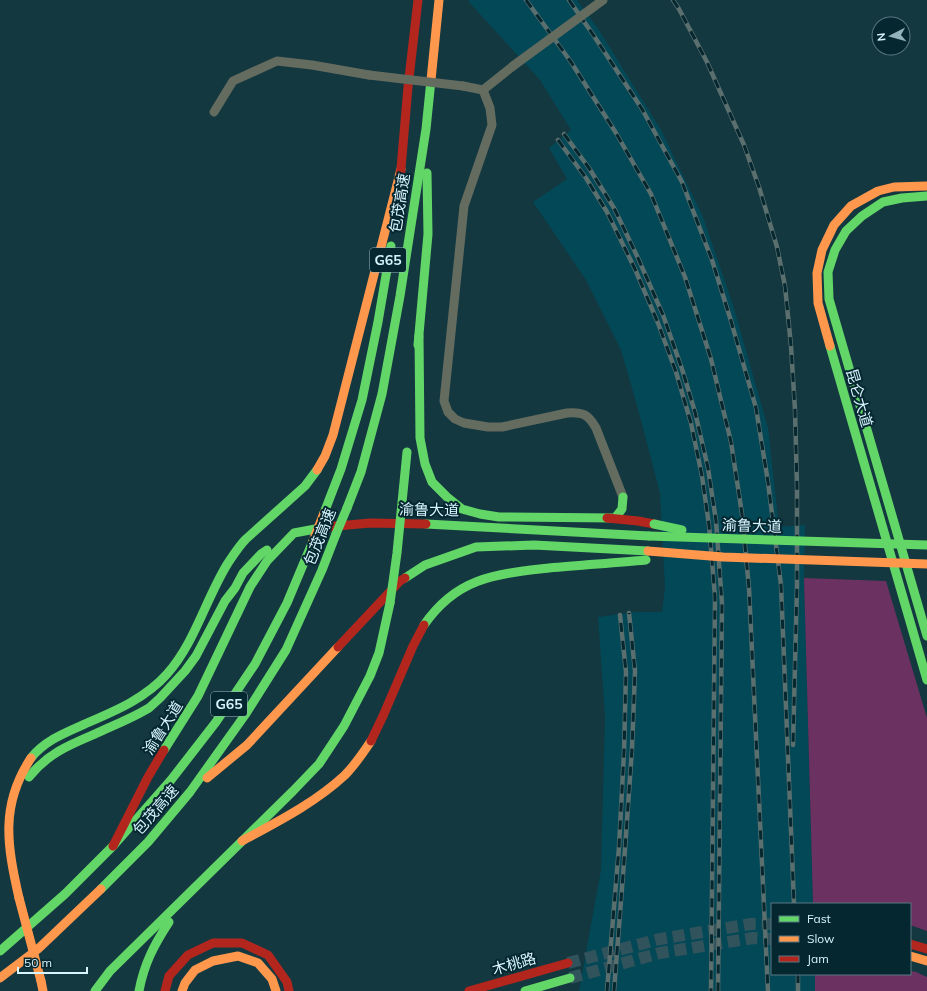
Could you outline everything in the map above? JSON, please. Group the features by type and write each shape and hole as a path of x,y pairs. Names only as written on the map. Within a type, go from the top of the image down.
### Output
{"main road":[{"name":"包茂高速","path":"0,951 65,894 113,846 171,780 216,722 258,657 286,603 324,513 362,400 378,322 394,225 418,0"},
{"name":"包茂高速","path":"0,978 38,949 92,898 148,842 190,792 245,715 286,650 322,570 361,472 382,394 400,296 426,129 439,0"},
{"path":"411,414 428,234 426,129"},
{"path":"42,991 42,981 19,898 7,836 6,814 9,798 14,786 20,773 29,760 53,739 142,696 167,673 179,658 222,573 242,544 305,486 320,467 333,435 401,169"},
{"name":"昆仑大道","path":"927,186 894,187 878,191 851,206 834,225 822,250 817,273 818,303 927,680"},
{"path":"927,196 902,198 884,202 862,216 846,231 835,250 828,272 829,299 927,636"},
{"path":"419,336 420,438 425,464 432,482 462,509 499,517 615,518 623,508 623,497"},
{"path":"95,991 110,971 308,776 319,764 344,726 370,676 379,653 390,603 408,449"},
{"path":"623,497 632,514 638,521"},
{"path":"604,517 638,521 723,539"},
{"name":"渝鲁大道","path":"113,846 148,777 198,696 250,587 267,561 294,533 323,527 370,523 441,524 649,536 927,545"},
{"path":"12,866 10,833 12,817 21,788 31,774 42,762 57,751 140,714 160,698 185,671 196,656 222,607 243,573 261,554 294,533"},
{"path":"190,792 248,745 400,581 425,565 476,547 534,545 647,555 927,564"},
{"path":"242,841 325,791 355,763 364,752 378,727 414,645 425,625 434,613 453,594 476,582 504,574 647,555"},
{"path":"140,991 144,964 158,937 188,893"},
{"path":"165,991 169,976 188,955 213,943 242,943 268,955 287,982 289,991"},
{"path":"911,944 927,949"},
{"path":"182,991 185,983 195,970 213,961 238,956 258,963 272,979 276,991"},
{"path":"911,956 927,961"},
{"name":"木桃路","path":"469,991 568,963"},
{"name":"木桃路","path":"525,991 570,978"}],"street":[{"path":"214,112 233,81 277,61 312,64 369,75 463,86 483,90 603,0"},
{"path":"483,90 490,108 492,125 464,206 444,401 448,412 455,419 464,423 488,427 502,427 567,413 576,412 584,414 591,419 596,428 623,497"}],"shaded area":[{"path":"577,0 597,27 661,130 703,217 733,305 768,428 779,527 805,525 804,578 813,903 771,903 771,975 815,975 815,991 579,991 601,870 605,716 598,617 636,612 662,612 665,588 660,493 621,350 586,280 533,202 567,179 549,148 571,130 540,80 468,1"},
{"path":"804,578 886,581 927,718 927,931 911,925 911,903 813,903"},
{"path":"911,971 927,977 927,991 815,991 815,975 911,975"}],"tunnel":[{"path":"568,963 660,939 751,924 771,924"},
{"path":"570,978 660,953 753,938 771,939"}],"railway":[{"path":"526,0 571,62 616,133 651,194 685,277 711,359 731,442 742,514 749,588 768,991"},
{"path":"569,0 642,109 682,182 712,260 756,408 768,482 781,585 794,903"},
{"path":"673,0 707,62 744,145 759,187 777,247 785,286 795,410 797,487 797,585 793,745"},
{"path":"564,134 589,168 614,208 663,315 695,412 708,468 716,521 722,604 718,991"},
{"path":"558,140 586,178 607,212 635,269 658,323 676,372 691,423 702,476 709,525 715,597 711,991"},
{"path":"614,991 632,749 635,671 629,613"},
{"path":"607,991 619,847 624,752 626,672 620,615"},
{"path":"798,975 798,991"}],"traffic: fast":[{"path":"347,508 361,472 382,394 400,296 426,129 431,80"},
{"path":"418,345 428,234 427,173"},
{"path":"927,196 902,198 883,202 862,216 846,231 835,250 828,272 829,299 927,636"},
{"path":"324,513 341,469 362,400 378,322 391,246"},
{"path":"419,336 420,438 425,464 432,482 462,509 499,517 615,518 622,509 623,497"},
{"path":"830,346 927,680"},
{"path":"390,603 397,553 407,452"},
{"path":"31,758 50,741 130,703 159,683 177,662 193,634 220,577 239,547 305,486 317,470"},
{"path":"336,534 347,508"},
{"path":"426,524 649,536"},
{"path":"654,524 682,530"},
{"path":"164,750 198,696 250,587 267,561 294,533 326,527"},
{"path":"101,889 148,842 190,792 245,715 286,650 322,570 336,534"},
{"path":"649,536 927,545"},
{"path":"0,951 65,894 113,846 171,780 216,722 255,664 287,603 313,541"},
{"path":"405,578 425,565 476,547 534,545 648,551"},
{"path":"29,777 43,762 59,751 140,713 149,708 160,698 185,671 196,656 225,601 235,588 243,573 261,554 267,550"},
{"path":"424,625 437,609 464,587 495,576 549,568 646,560"},
{"path":"95,991 110,971 319,764 344,726 370,676 379,653 390,603"},
{"path":"139,991 150,955 169,922"},
{"path":"525,991 570,978"}],"traffic: slow":[{"path":"431,80 439,0"},
{"path":"317,470 325,456 333,435 401,169"},
{"path":"830,346 818,303 817,273 822,250 834,225 851,206 878,191 894,187 927,186"},
{"path":"313,541 324,513"},
{"path":"648,551 723,557 927,564"},
{"path":"207,778 247,745 338,647"},
{"path":"242,841 269,827 308,803 333,785 352,767 371,741"},
{"path":"19,898 9,843 10,809 14,792 21,775 31,758"},
{"path":"0,978 38,949 101,889"},
{"path":"19,898 41,981"},
{"path":"182,991 185,983 195,970 213,961 238,956 258,963 272,979 276,991"},
{"path":"911,956 927,961"},
{"path":"41,981 43,991"}],"traffic: jam":[{"path":"400,180 408,87 418,0"},
{"path":"607,518 654,524"},
{"path":"326,527 370,523 426,524"},
{"path":"338,647 400,581 405,578"},
{"path":"371,741 413,646 424,625"},
{"path":"113,846 148,777 164,750"},
{"path":"165,991 169,976 188,955 213,943 242,943 268,955 287,982 289,991"},
{"path":"911,944 927,949"},
{"path":"469,991 568,963"}]}
